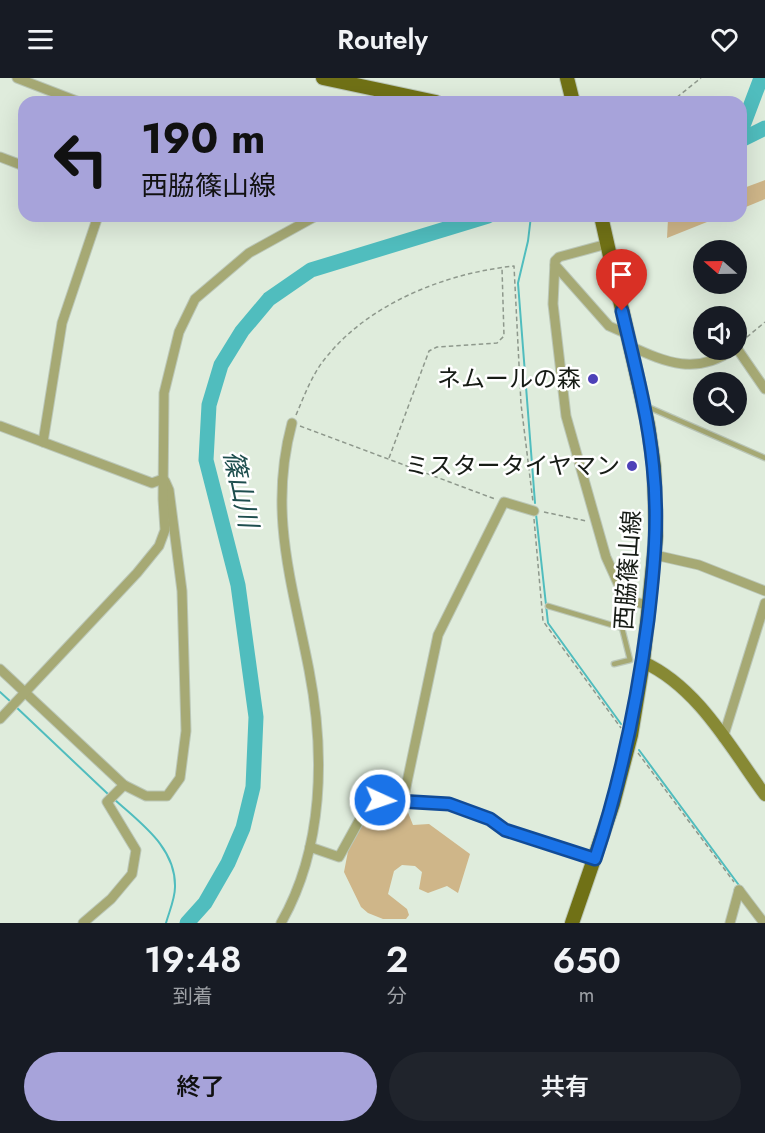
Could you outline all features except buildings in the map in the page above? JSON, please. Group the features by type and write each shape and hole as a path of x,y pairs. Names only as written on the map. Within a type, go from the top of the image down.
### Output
{"main road":[{"path":"323,78 408,96"},
{"path":"567,78 572,96"},
{"name":"西脇篠山線","path":"572,923 613,804 631,735 643,662 655,555 654,467 643,405 602,222"},
{"path":"643,662 663,671 682,686 765,795"}],"street":[{"path":"17,78 64,96"},
{"path":"0,157 18,164"},
{"path":"44,442 62,323 96,222"},
{"path":"0,719 137,573 159,546 165,530 164,393 179,332 195,299 249,253 305,222"},
{"path":"607,242 559,257 555,265 554,304 566,416 606,557 625,599 650,606"},
{"path":"555,265 609,326 628,340 678,364 700,365 718,360"},
{"path":"745,360 765,389"},
{"path":"281,923 310,847 316,819 318,775 315,711 285,558 280,492 283,455 292,423"},
{"path":"0,426 152,483 163,479"},
{"path":"0,669 124,785 146,796 167,796 180,778 186,731 182,591 170,490 163,479"},
{"path":"403,801 438,635 504,502 534,511"},
{"path":"655,555 699,565 765,591"},
{"path":"723,738 765,603"},
{"path":"83,923 111,898 132,874 136,850 107,802 124,785"},
{"path":"310,847 339,857 360,819 372,805 380,800 449,804 490,819 505,830 595,859"},
{"path":"730,923 740,890"},
{"path":"740,890 764,923"}],"lane":[{"path":"643,405 765,459"},
{"path":"614,664 630,660 622,628 625,599"},
{"path":"548,606 622,628"}],"path":[{"path":"678,96 701,78"},
{"path":"504,502 292,423 326,356 350,330 383,309 443,281 514,266 521,404 534,511 543,621 618,726 631,735"},
{"path":"389,459 429,351 437,347 497,343 504,336 502,267"},
{"path":"747,338 765,322"},
{"path":"534,511 596,524"},
{"path":"636,750 740,890"}],"shaded area":[{"path":"765,180 765,199 747,206 747,187"},
{"path":"668,222 707,222 667,238"},
{"path":"401,810 407,810 413,825 429,824 470,854 458,893 447,886 428,893 419,889 422,872 415,866 402,865 394,871 388,894 407,909 409,915 406,919 383,919 368,913 361,907 344,872 350,841 367,817 375,813 393,818"}],"waterway":[{"path":"747,115 761,78"},
{"name":"篠山川","path":"747,137 765,128"},
{"name":"篠山川","path":"187,923 205,903 228,863 243,828 253,787 256,717 238,585 206,460 209,405 221,365 242,331 269,299 311,270 468,222"},
{"path":"530,222 518,283 535,503"},
{"path":"536,514 548,623 621,724"},
{"path":"0,692 11,702"},
{"path":"15,706 109,795"},
{"path":"639,750 741,888"},
{"path":"114,799 155,837 170,860 175,887 166,923"}],"place":[{"name":"ネムールの森","path":"593,379"},
{"name":"ミスタータイヤマン","path":"632,466"}],"route":[{"path":"380,800 449,804 490,819 505,830 595,859 613,804 631,735 643,662 656,536 654,467 648,425 622,311"}]}
